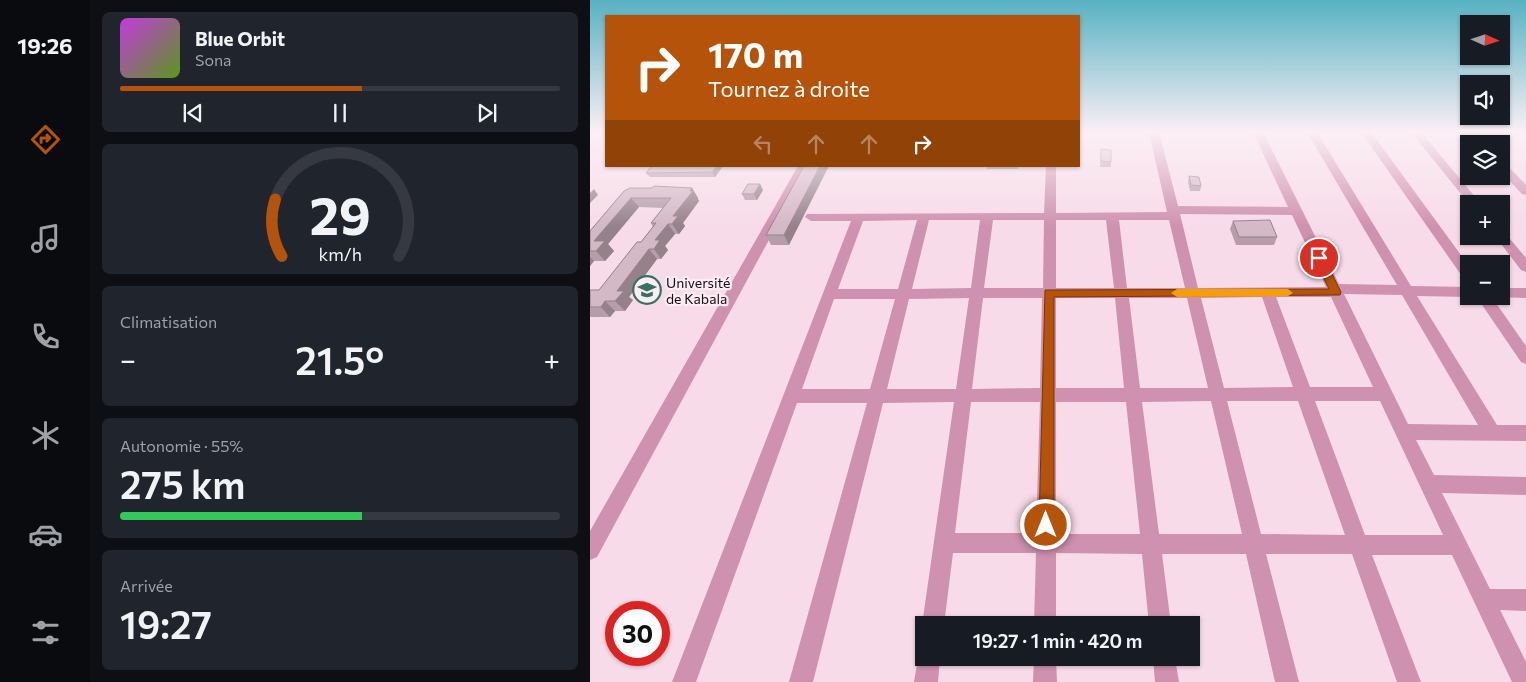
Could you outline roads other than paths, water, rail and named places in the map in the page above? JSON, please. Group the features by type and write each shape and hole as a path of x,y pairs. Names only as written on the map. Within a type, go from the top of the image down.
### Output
{"street":[{"path":"1162,164 1288,682"},
{"path":"1274,164 1525,681"},
{"path":"1331,164 1492,433"},
{"path":"1389,164 1460,263"},
{"path":"1442,164 1468,195"},
{"path":"590,550 803,167"},
{"path":"1045,616 1051,167"},
{"path":"1510,175 1526,192"},
{"path":"811,217 1112,216 1297,211"},
{"path":"934,616 987,216"},
{"path":"1112,216 1159,616"},
{"path":"684,682 858,217"},
{"path":"801,682 924,217"},
{"path":"1508,245 1526,267"},
{"path":"830,294 1460,292"},
{"path":"1267,293 1409,682"},
{"path":"1510,293 1526,293"},
{"path":"1489,305 1526,358"},
{"path":"791,396 1385,394"},
{"path":"1404,432 1526,433"},
{"path":"1429,484 1526,486"},
{"path":"944,543 1458,545"},
{"path":"1484,600 1526,600"},
{"path":"926,682 928,666"},
{"path":"1045,666 1045,682"},
{"path":"1165,666 1166,682"}],"place":[{"name":"Université de Kabala","path":"647,290"}]}
